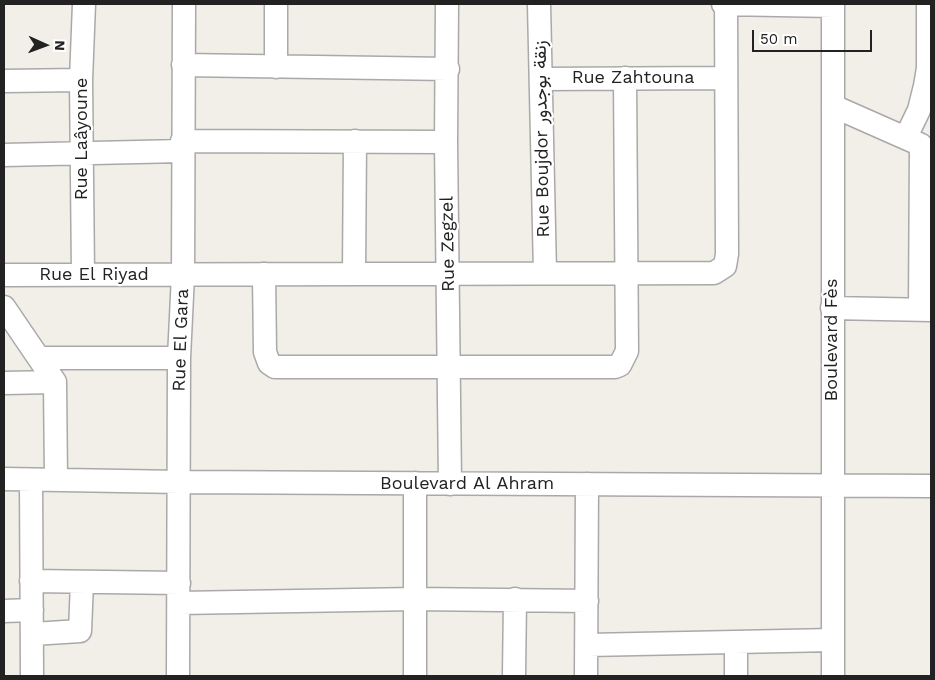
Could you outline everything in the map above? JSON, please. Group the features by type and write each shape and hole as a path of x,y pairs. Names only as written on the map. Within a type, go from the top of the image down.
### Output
{"street":[{"name":"Rue Laâyoune","path":"83,274 81,80 84,4"},
{"name":"Rue El Gara","path":"178,676 179,358 183,275 184,4"},
{"path":"276,4 276,67"},
{"name":"Rue Zegzel","path":"447,4 446,142 450,484"},
{"name":"Rue Boujdor زنقة بوجدور","path":"539,4 545,273"},
{"path":"725,78 724,4 832,5"},
{"path":"832,308 925,309 926,235 919,144 919,110 928,68 928,4"},
{"name":"Boulevard Fès","path":"832,5 832,676"},
{"path":"183,65 448,69"},
{"path":"264,274 266,352 269,363 275,367 615,367 620,365 625,359 627,351 625,78"},
{"name":"Rue Zahtouna","path":"542,79 725,78"},
{"name":"Rue El Riyad","path":"4,275 714,273 725,266 727,254 725,78"},
{"path":"4,81 81,80"},
{"path":"832,106 919,144"},
{"path":"354,274 355,141"},
{"path":"4,155 82,154 182,146 355,141 446,142"},
{"path":"4,307 55,382 56,480"},
{"path":"40,358 179,358"},
{"path":"4,383 55,382"},
{"name":"Boulevard Al Ahram","path":"4,479 180,482 931,486"},
{"path":"31,480 32,676"},
{"path":"415,483 415,676"},
{"path":"586,484 588,645 586,676"},
{"path":"31,581 82,582 179,593 587,601"},
{"path":"32,634 80,632 82,582"},
{"path":"514,676 515,599"},
{"path":"4,611 32,610"},
{"path":"588,645 833,640"},
{"path":"736,642 736,676"}]}
